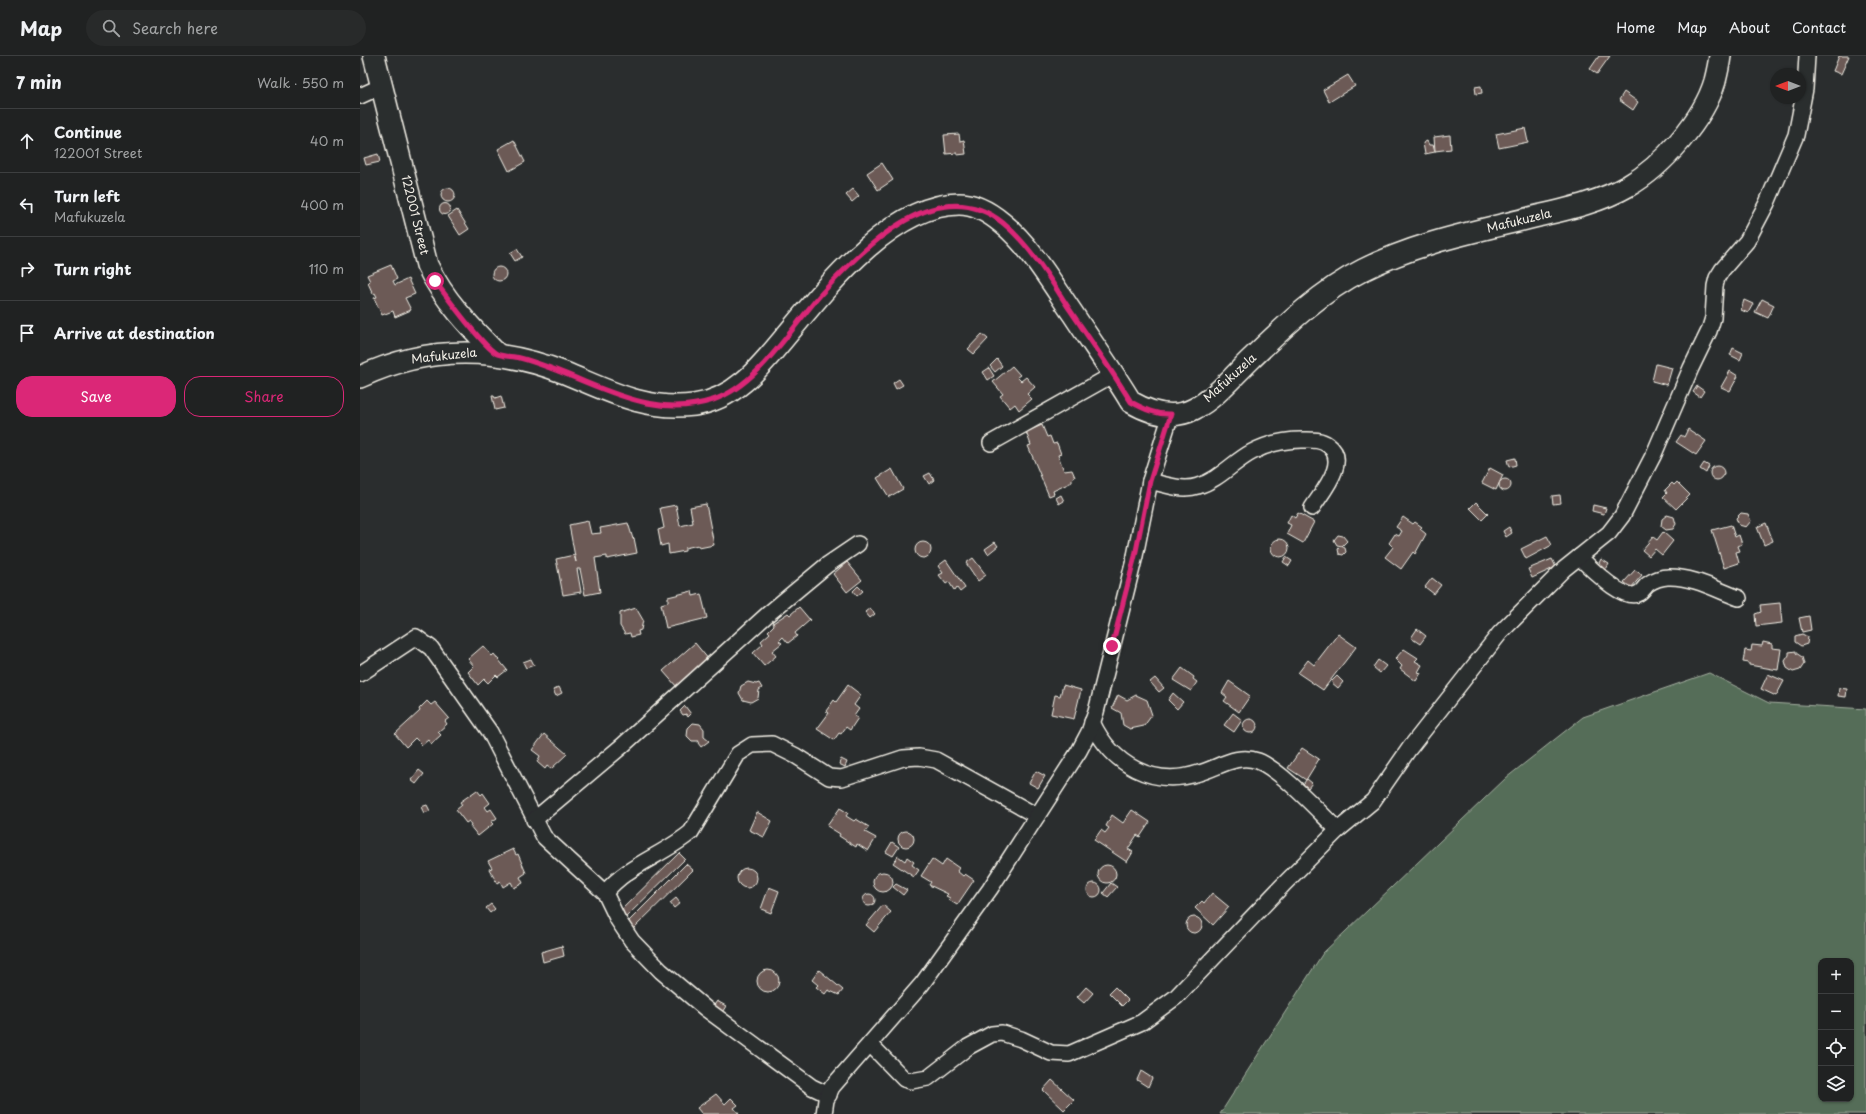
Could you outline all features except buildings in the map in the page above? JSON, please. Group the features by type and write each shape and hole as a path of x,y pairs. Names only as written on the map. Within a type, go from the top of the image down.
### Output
{"main road":[{"name":"122001 Street","path":"374,56 427,265 435,281 448,298 482,339 497,354"},
{"name":"Mafukuzela","path":"360,377 399,362 428,356 465,352 497,354 520,358 563,372 623,398 657,406 677,407 697,405 715,400 730,393 759,369 823,292 861,254 885,234 912,216 936,207 960,204 987,212 1004,224 1031,253 1114,374 1131,402 1145,410 1162,415 1194,409 1210,398 1281,330 1320,297 1361,271 1392,256 1435,241 1602,198 1628,186 1653,168 1688,133 1715,82 1720,56"}],"street":[{"path":"870,1044 904,1079 918,1080 928,1078 968,1047 992,1034 1002,1033 1021,1039 1051,1053 1069,1054 1142,1022 1176,997 1338,830 1373,801 1409,749 1500,633 1564,569 1609,533 1622,516 1654,454 1691,368 1709,331 1713,318 1717,278 1747,241 1767,203 1796,135 1805,89 1807,56"},
{"path":"360,96 382,86"},
{"path":"990,443 1114,374"},
{"path":"824,1114 832,1087 922,984 990,889 1079,751 1092,722 1135,556 1150,481 1171,414"},
{"path":"1150,481 1168,486 1196,487 1214,479 1251,452 1270,444 1276,442 1314,440 1323,442 1333,449 1336,460 1335,471 1312,508"},
{"path":"534,820 622,746 768,614 827,565 858,544"},
{"path":"1579,557 1610,584 1625,594 1631,596 1640,592 1648,584 1658,579 1676,577 1739,598"},
{"path":"360,674 416,637 431,648 490,732 544,838 606,893 618,920 632,941 661,971 706,1010 812,1087 829,1095"},
{"path":"1092,722 1108,749 1123,762 1144,773 1169,778 1198,774 1227,762 1244,759 1256,760 1278,774 1338,830"},
{"path":"606,893 612,885 632,869 682,840 691,832 738,754 752,745 772,744 796,756 829,777 842,778 903,758 919,757 936,760 1036,816"}],"green space":[{"path":"1709,673 1769,703 1866,709 1866,1114 1220,1114 1323,953 1506,778 1583,717"}],"route":[{"path":"435,281 482,339 497,354 520,358 563,372 623,398 657,406 677,407 697,405 715,400 730,393 759,369 823,292 861,254 885,234 912,216 936,207 960,204 987,212 1004,224 1031,253 1114,374 1131,402 1145,410 1162,415 1171,414 1150,481 1135,556 1112,646"}]}
